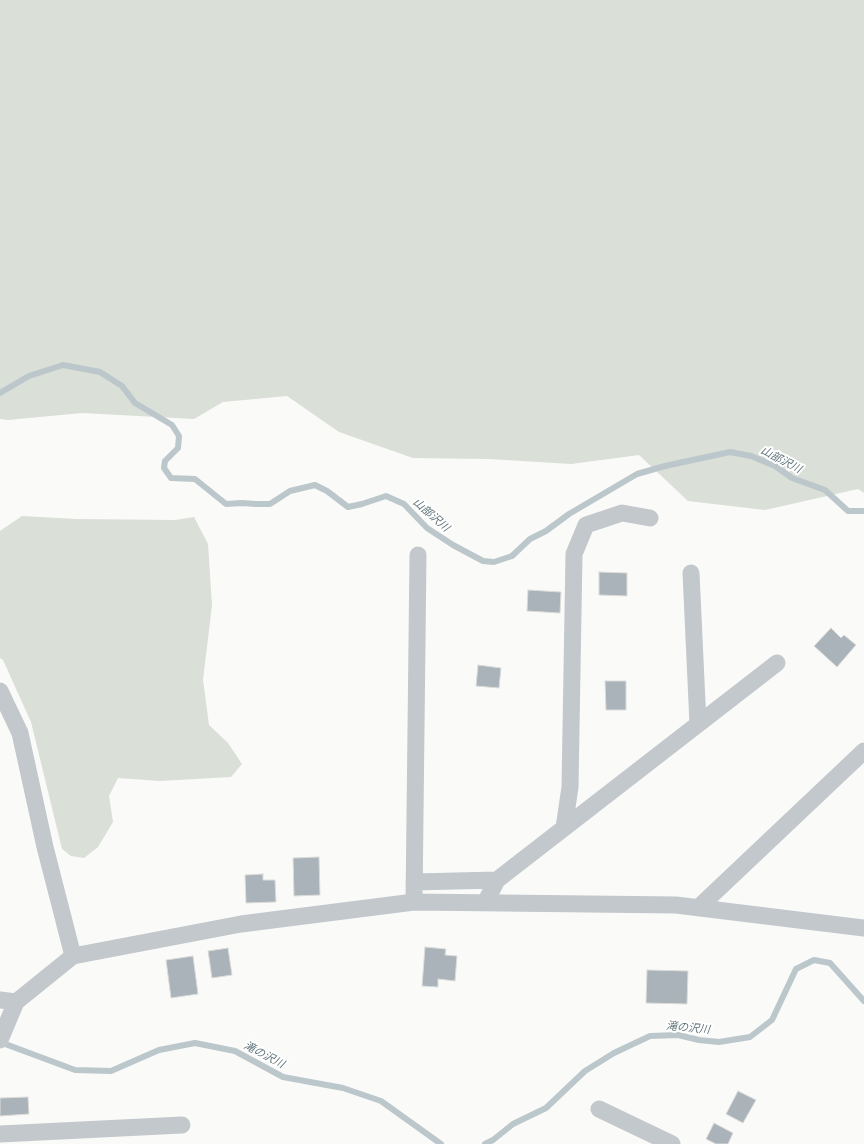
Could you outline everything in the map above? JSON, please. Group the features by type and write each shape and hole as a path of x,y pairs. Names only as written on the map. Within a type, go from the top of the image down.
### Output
{"street":[{"path":"564,828 570,788 574,554 586,525 622,513 650,518"},
{"path":"414,902 418,555"},
{"path":"691,573 698,724"},
{"path":"485,903 497,880 776,663"},
{"path":"0,691 20,733 45,847 73,956"},
{"path":"698,908 864,751"},
{"path":"414,882 497,880"},
{"path":"2,1035 8,1001 73,956 241,924 414,902 676,905 864,928"},
{"path":"599,1109 672,1144"},
{"path":"0,1134 182,1125"}],"shaded area":[{"path":"0,0 864,0 864,493 858,489 765,510 688,501 639,455 571,464 489,459 413,458 339,432 287,396 223,402 194,419 82,413 8,420 0,419"},
{"path":"22,516 76,519 175,520 194,517 208,544 212,605 203,680 209,725 228,743 242,764 231,777 160,781 118,778 109,796 113,822 98,847 84,858 71,856 62,849 31,722 3,660 0,658 0,531"}],"building":[{"path":"599,572 627,573 627,596 599,595"},
{"path":"528,590 561,592 560,613 527,611"},
{"path":"831,628 841,638 844,635 856,645 837,667 814,646"},
{"path":"478,665 501,668 499,688 476,686"},
{"path":"605,681 626,681 626,710 606,710"},
{"path":"319,857 320,895 294,896 293,858"},
{"path":"263,874 263,880 275,880 276,902 246,903 245,875"},
{"path":"425,947 446,949 445,955 457,956 455,981 438,979 438,987 422,986"},
{"path":"228,948 232,975 212,978 208,951"},
{"path":"193,956 198,994 171,998 166,960"},
{"path":"647,970 688,971 687,1004 646,1003"},
{"path":"738,1091 756,1100 743,1123 726,1114"},
{"path":"28,1097 29,1114 0,1116 0,1098"},
{"path":"714,1123 733,1133 728,1144 716,1144 706,1139"}],"waterway":[{"name":"山部沢川","path":"0,393 29,376 63,365 100,372 122,386 135,403 172,425 179,436 178,448 165,461 164,468 171,478 195,479 226,504 270,504 290,491 315,485 327,491 348,507 386,496 404,504 427,528 453,545 483,561 494,562 512,556 530,539 546,531 569,514 637,474 665,466 730,452 751,456 775,466 792,478 825,490 848,511 864,511"},
{"name":"滝の沢川","path":"485,1144 493,1140 513,1124 546,1108 585,1071 614,1053 650,1036 678,1035 699,1040 719,1042 750,1037 772,1020 796,969 814,960 830,963 864,1001"},
{"name":"滝の沢川","path":"0,1042 75,1070 111,1071 159,1050 195,1043 235,1051 283,1077 343,1088 381,1101 441,1144"}]}
